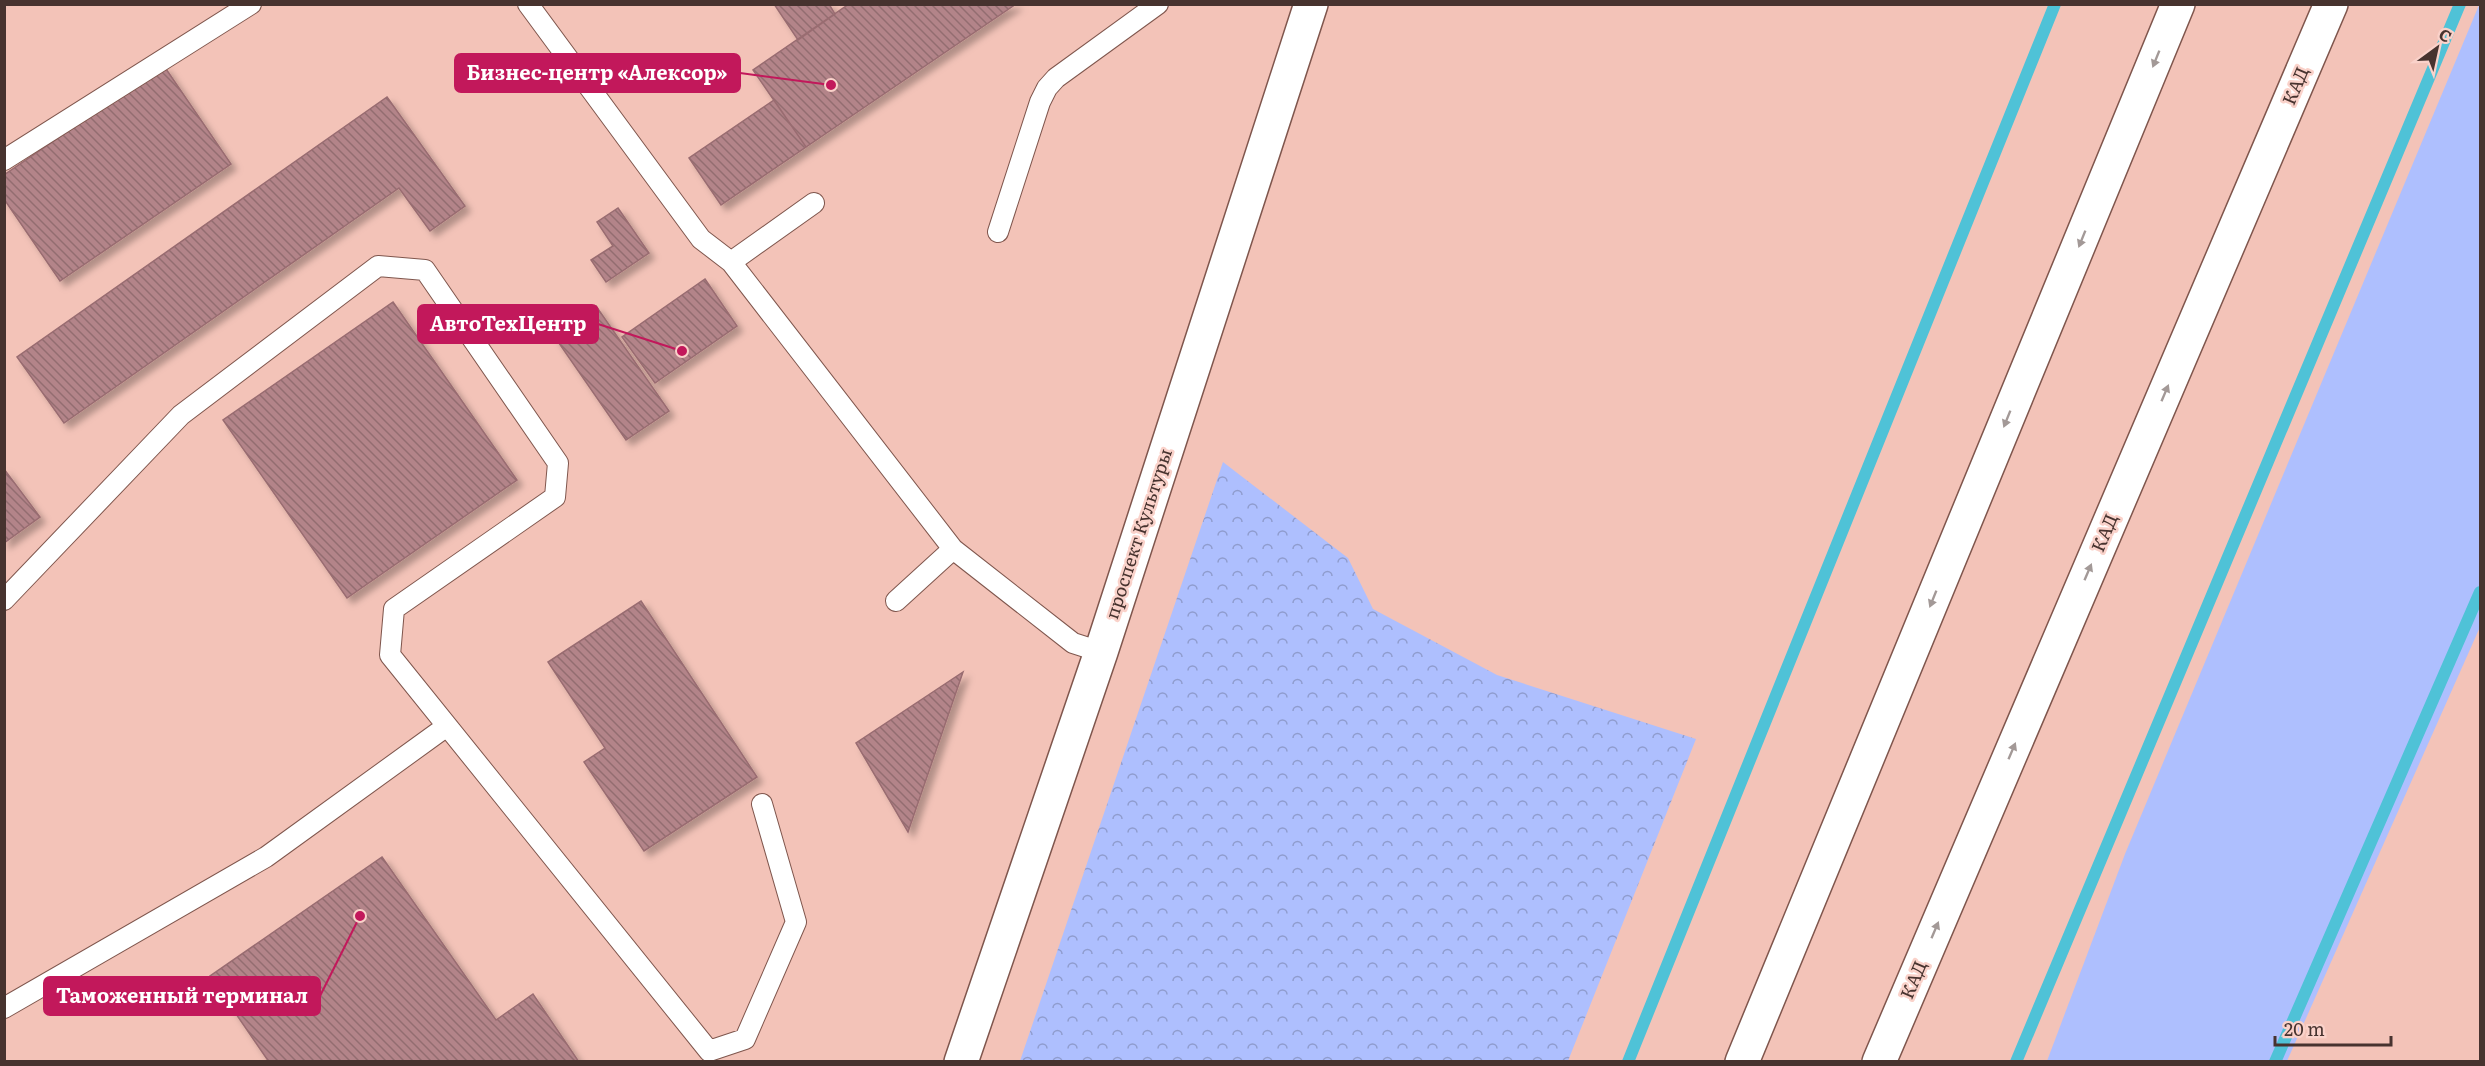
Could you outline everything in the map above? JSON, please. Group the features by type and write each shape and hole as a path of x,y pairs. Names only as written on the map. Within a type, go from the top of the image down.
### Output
{"main road":[{"name":"проспект Культуры","path":"961,1062 1101,652 1311,4"},
{"path":"1742,1062 2178,4"},
{"name":"КАД","path":"1879,1062 2331,4"}],"lane":[{"path":"4,160 250,4"},
{"path":"528,4 701,239 731,262 953,549 1073,643 1101,652"},
{"path":"998,232 1040,102 1047,88 1056,78 1158,4"},
{"path":"731,262 814,203"},
{"path":"4,600 181,415 378,266 425,270 558,463 555,497 394,609 390,655 709,1050 745,1039 796,922 762,804"},
{"path":"896,601 953,549"},
{"path":"4,1008 266,857 447,726"}],"green space":[{"path":"2479,5 2480,627 2287,1061 2047,1061 2125,854"},
{"path":"1223,462 1348,558 1373,609 1497,675 1696,739 1568,1061 1020,1061"}],"building":[{"path":"774,4 829,4 835,14 798,40"},
{"path":"849,4 1016,4 806,147 753,70"},
{"path":"164,66 231,164 60,281 4,199 4,175"},
{"path":"387,97 465,206 430,231 399,188 64,423 17,357"},
{"path":"774,100 806,147 721,205 689,158"},
{"path":"618,208 649,253 606,282 591,260 613,246 597,222"},
{"path":"705,279 737,326 655,383 622,337"},
{"path":"393,302 517,480 347,598 223,420"},
{"path":"596,306 669,411 626,440 554,336"},
{"path":"4,469 40,517 4,543"},
{"path":"641,601 757,777 644,851 584,762 605,748 548,662"},
{"path":"963,672 908,832 856,743"},
{"path":"382,857 496,1020 533,994 579,1062 269,1062 210,976"}],"waterway":[{"path":"1628,1062 2055,4"},
{"path":"2016,1062 2460,4"},
{"path":"2275,1062 2480,592"}],"place":[{"name":"Бизнес-центр «Алексор»","path":"831,85"},
{"name":"АвтоТехЦентр","path":"682,351"},
{"name":"Таможенный терминал","path":"360,916"}]}
